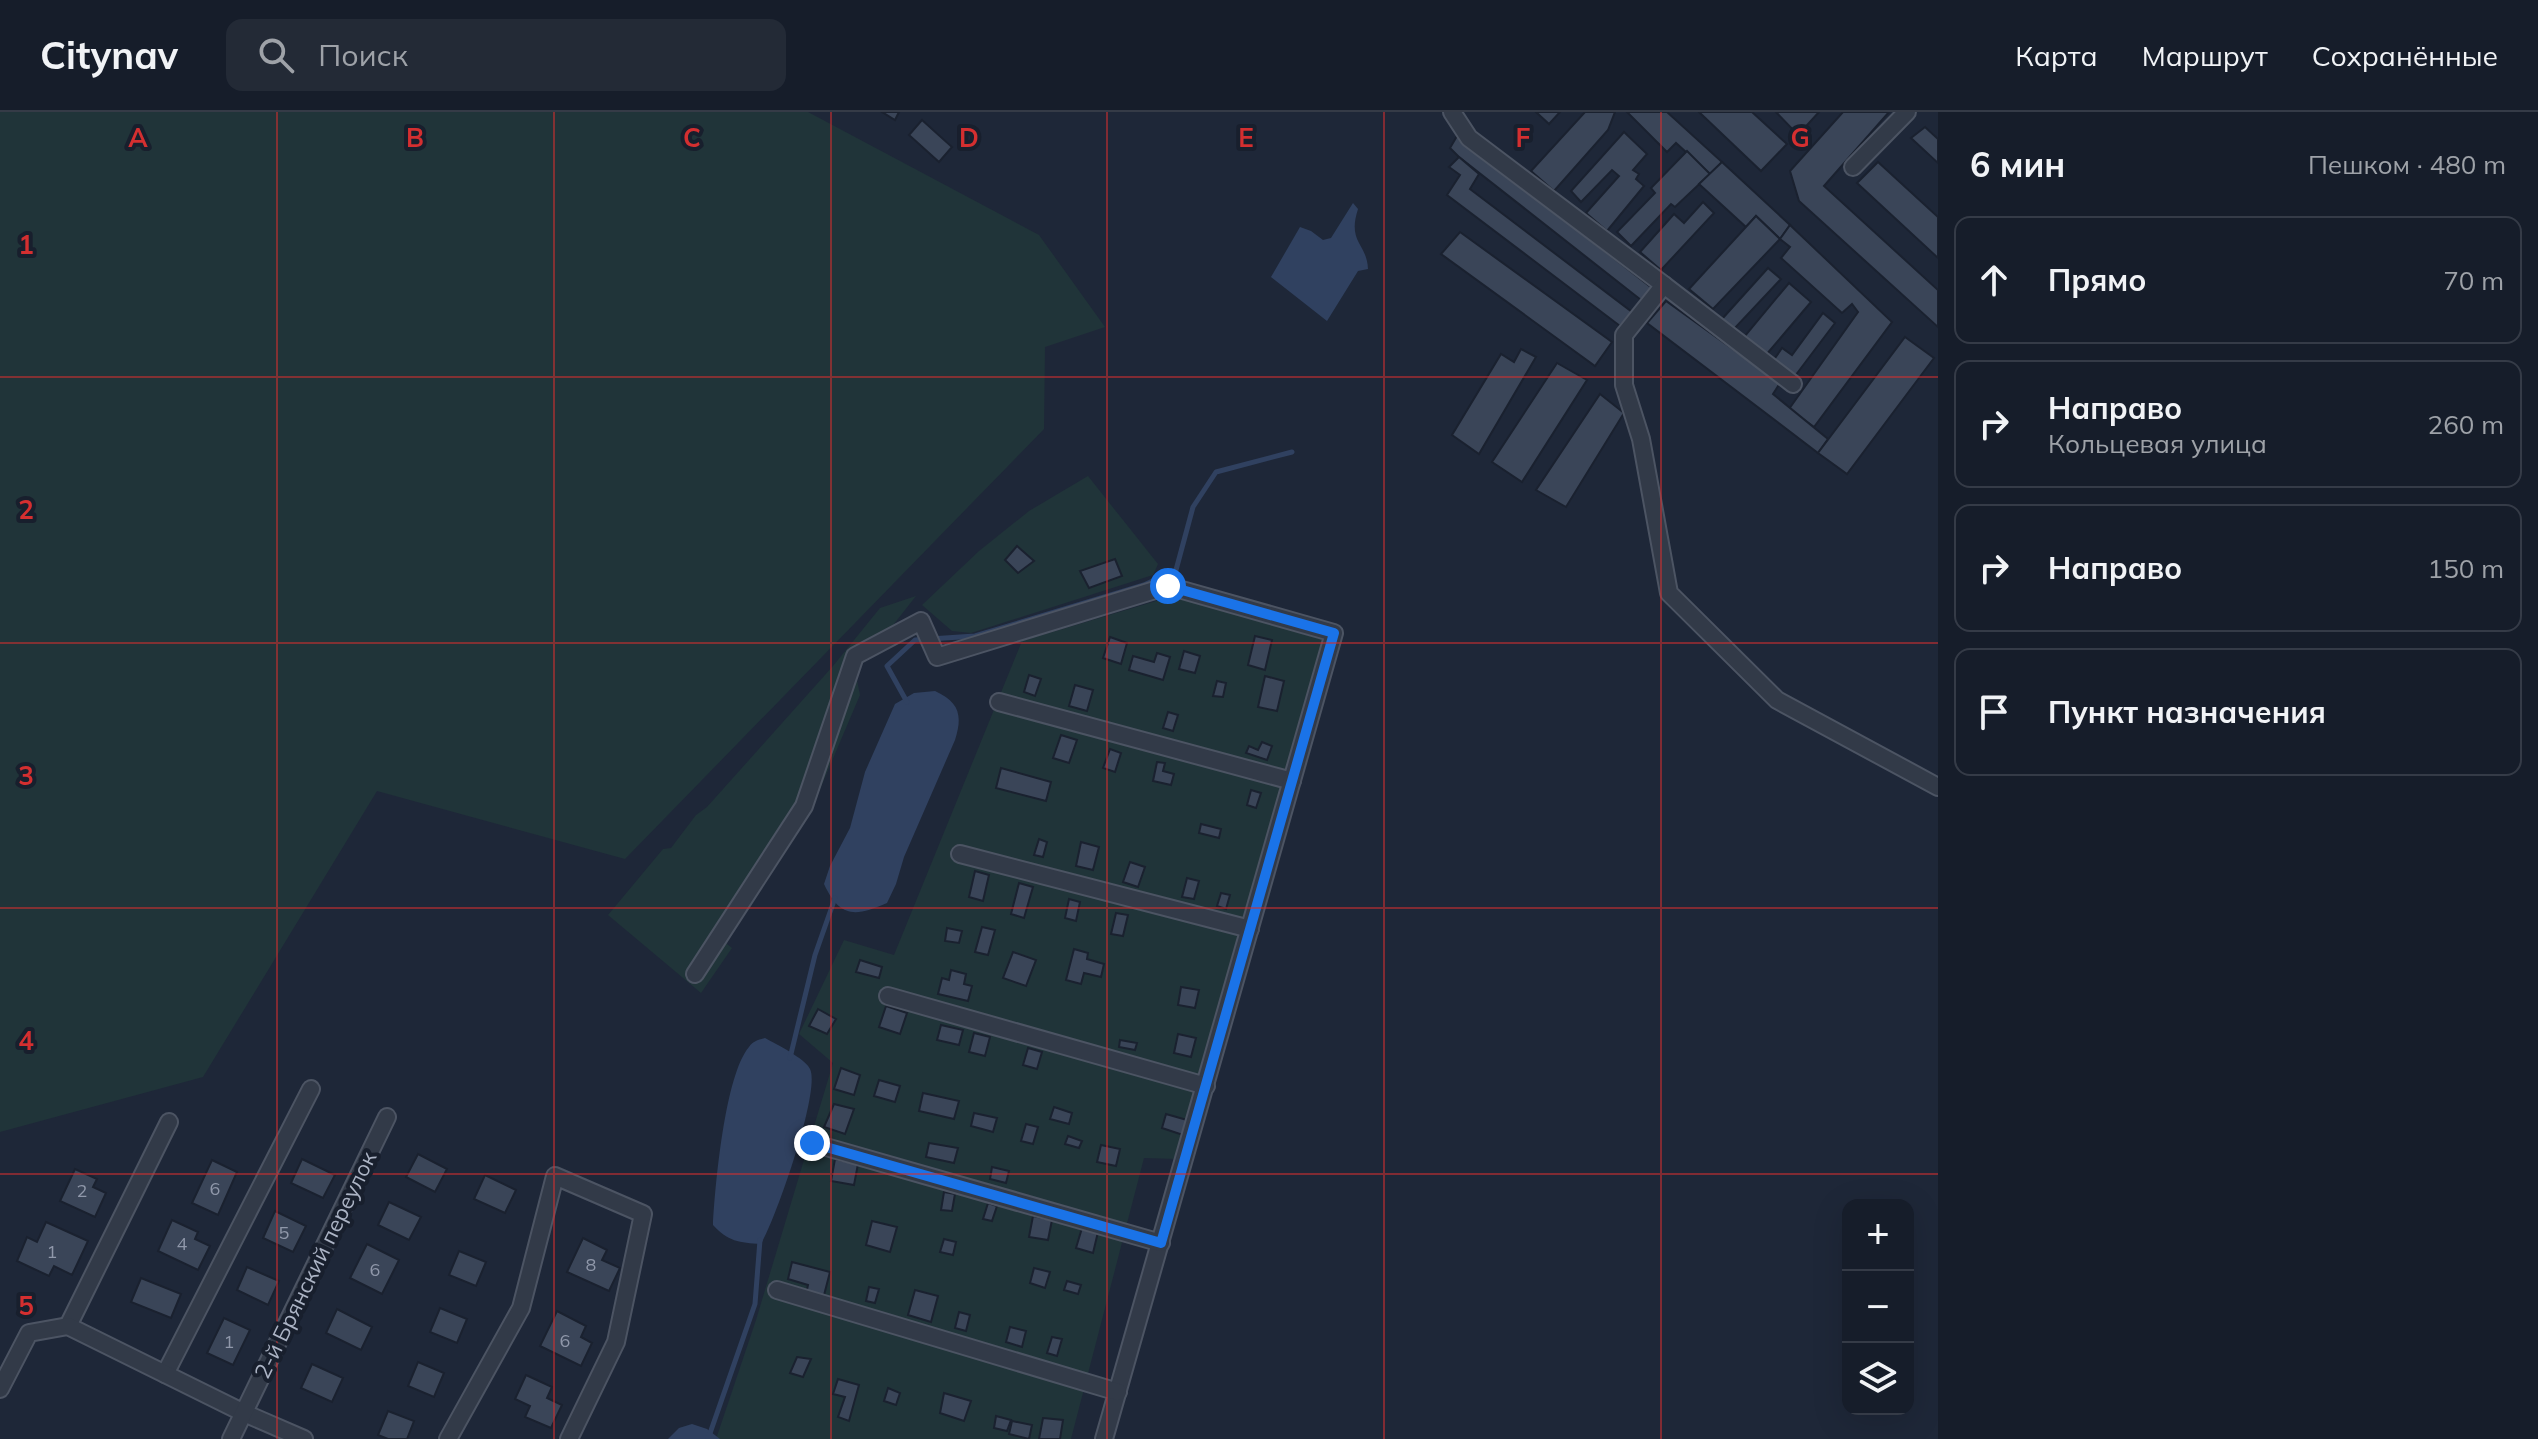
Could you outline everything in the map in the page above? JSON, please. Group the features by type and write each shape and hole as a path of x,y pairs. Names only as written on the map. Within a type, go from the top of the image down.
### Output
{"street":[{"path":"1452,112 1469,138 1793,384"},
{"path":"1853,167 1907,112"},
{"path":"1664,285 1624,335 1624,385 1641,439 1669,593 1777,700 1938,787"},
{"path":"695,974 804,806 855,656 921,621 937,657 1168,586 1334,633 1104,1439"},
{"path":"999,702 1292,781"},
{"path":"960,854 1250,929"},
{"path":"888,996 1206,1086"},
{"path":"165,1374 311,1089"},
{"name":"2-й Брянский переулок","path":"231,1439 387,1117"},
{"path":"68,1326 169,1122"},
{"path":"812,1143 1161,1243"},
{"path":"448,1439 521,1308 555,1176 643,1214 616,1342 569,1439"},
{"path":"777,1290 1118,1392"},
{"path":"2,1381 29,1333 68,1326 244,1413 304,1439"}],"green space":[{"path":"0,112 808,112 1039,235 1105,327 1045,347 1044,429 625,859 377,791 203,1077 0,1132"},
{"path":"1088,476 1158,564 1153,575 971,633 952,631 922,605 979,551 1029,511"},
{"path":"916,596 853,676 860,695 812,808 718,937 732,948 701,993 608,915 663,849 671,848 696,815 707,807 833,666 880,608"},
{"path":"1173,596 1324,640 1178,1159 1144,1158 1071,1439 716,1439 756,1320 833,1063 799,1034 844,940 894,955 1022,641"}],"water":[{"path":"1353,203 1358,209 1356,236 1368,269 1358,271 1327,321 1271,277 1300,227 1323,240 1331,238"},
{"path":"935,691 957,710 959,723 955,740 887,903 866,911 850,912 836,903 824,884 850,828 865,772 895,704 914,693"},
{"path":"765,1038 803,1061 810,1069 812,1082 795,1156 761,1244 734,1240 713,1225 723,1132 734,1081 749,1047"},
{"path":"692,1424 707,1429 720,1439 668,1439 679,1428"}],"building":[{"path":"882,112 899,112 895,120"},
{"path":"1536,112 1560,112 1549,124"},
{"path":"1585,112 1615,112 1608,130 1554,191 1531,171"},
{"path":"1627,112 1667,112 1722,162 1710,174 1676,143 1667,152"},
{"path":"1699,112 1752,112 1787,144 1761,171"},
{"path":"1776,112 1819,112 1798,135"},
{"path":"1843,112 1889,112 1824,186 1938,290 1938,327 1799,201 1790,171"},
{"path":"922,120 952,147 939,162 909,135"},
{"path":"1925,127 1938,139 1938,163 1911,138"},
{"path":"1624,132 1647,154 1633,170 1639,174 1636,179 1644,186 1607,231 1586,213 1619,176 1612,170 1581,202 1571,191"},
{"path":"1457,136 1652,288 1641,300 1459,157 1450,148"},
{"path":"1687,151 1710,174 1675,207 1671,204 1631,246 1617,232 1655,193 1651,188"},
{"path":"1459,157 1479,174 1470,189 1632,312 1620,326 1447,195 1460,175 1449,167"},
{"path":"1722,162 1790,225 1780,239 1756,216 1746,227 1699,184"},
{"path":"1878,162 1938,217 1938,258 1857,183"},
{"path":"1703,202 1714,213 1661,270 1640,252 1674,214 1684,223"},
{"path":"1756,216 1780,239 1713,309 1689,289"},
{"path":"1790,225 1892,322 1814,427 1789,409 1858,312 1852,304 1842,313 1781,258 1790,247 1780,239"},
{"path":"1460,232 1612,342 1595,366 1441,254"},
{"path":"1768,268 1781,279 1734,329 1722,319"},
{"path":"1789,283 1811,302 1766,355 1744,337"},
{"path":"1666,301 1780,383 1773,394 1828,439 1818,453 1647,323"},
{"path":"1823,313 1835,323 1795,376 1773,361 1782,348 1792,355"},
{"path":"1905,337 1934,358 1847,474 1818,453"},
{"path":"1521,349 1536,357 1479,454 1452,435 1501,354 1514,362"},
{"path":"1557,363 1587,380 1522,482 1492,462"},
{"path":"1600,394 1624,413 1566,507 1536,490"},
{"path":"1017,546 1034,561 1018,573 1005,560"},
{"path":"1115,559 1122,576 1089,588 1080,571"},
{"path":"1255,636 1272,640 1265,670 1248,665"},
{"path":"1110,637 1127,643 1121,664 1103,658"},
{"path":"1184,651 1200,656 1195,673 1179,669"},
{"path":"1157,653 1170,657 1163,680 1129,670 1133,656 1154,662"},
{"path":"1029,675 1041,679 1035,696 1024,692"},
{"path":"1265,676 1284,681 1277,711 1258,707"},
{"path":"1217,681 1226,683 1223,697 1213,696"},
{"path":"1075,685 1093,690 1087,711 1069,706"},
{"path":"1168,712 1178,715 1173,731 1163,728"},
{"path":"1061,735 1077,740 1069,763 1053,758"},
{"path":"1262,742 1272,746 1267,760 1246,753 1249,746 1258,750"},
{"path":"1110,749 1121,753 1115,772 1103,768"},
{"path":"1157,762 1165,763 1163,771 1174,774 1171,785 1153,781"},
{"path":"1001,768 1051,782 1046,801 996,788"},
{"path":"1251,790 1261,793 1256,808 1247,805"},
{"path":"1201,824 1221,829 1219,838 1199,833"},
{"path":"1039,839 1047,842 1043,857 1034,855"},
{"path":"1081,842 1099,847 1093,870 1076,866"},
{"path":"1130,862 1145,867 1138,887 1123,882"},
{"path":"975,871 989,875 983,901 969,897"},
{"path":"1187,878 1199,881 1194,899 1182,897"},
{"path":"1019,883 1033,887 1024,918 1011,914"},
{"path":"1221,893 1230,895 1226,909 1217,906"},
{"path":"1069,899 1080,902 1076,921 1065,918"},
{"path":"1116,913 1128,915 1123,936 1111,934"},
{"path":"982,927 995,930 988,955 975,952"},
{"path":"947,928 962,931 959,943 945,941"},
{"path":"1074,949 1088,953 1087,959 1104,964 1101,977 1084,973 1081,984 1066,980"},
{"path":"1013,952 1036,960 1026,986 1003,978"},
{"path":"860,960 882,967 879,978 856,972"},
{"path":"951,970 966,974 964,984 972,986 968,1001 938,994 942,978 949,980"},
{"path":"1181,987 1199,990 1195,1008 1178,1005"},
{"path":"886,1006 907,1013 900,1034 879,1027"},
{"path":"818,1009 836,1019 827,1034 809,1026"},
{"path":"941,1025 963,1030 959,1045 937,1040"},
{"path":"974,1033 990,1037 985,1056 969,1052"},
{"path":"1178,1034 1196,1038 1191,1057 1174,1053"},
{"path":"1120,1040 1137,1043 1135,1050 1119,1047"},
{"path":"1028,1048 1042,1052 1037,1069 1023,1065"},
{"path":"841,1068 860,1075 854,1095 834,1089"},
{"path":"879,1080 900,1086 895,1102 874,1096"},
{"path":"923,1093 959,1101 954,1119 919,1111"},
{"path":"834,1104 854,1109 845,1134 824,1127"},
{"path":"1054,1107 1072,1113 1069,1124 1050,1119"},
{"path":"974,1113 997,1118 993,1132 971,1126"},
{"path":"1166,1114 1187,1120 1183,1135 1162,1128"},
{"path":"1026,1124 1038,1127 1033,1144 1021,1141"},
{"path":"1068,1136 1082,1141 1079,1148 1065,1144"},
{"path":"929,1143 958,1148 954,1163 926,1157"},
{"path":"1101,1145 1120,1149 1116,1166 1097,1162"},
{"path":"418,1154 447,1169 435,1192 406,1177"},
{"path":"302,1159 335,1175 323,1198 291,1183"},
{"path":"835,1159 858,1164 854,1185 831,1181"},
{"path":"212,1160 237,1172 218,1215 192,1203"},
{"path":"992,1167 1009,1171 1006,1183 990,1179"},
{"path":"75,1169 97,1179 93,1187 106,1193 95,1217 60,1201"},
{"path":"485,1175 516,1190 505,1213 474,1199"},
{"path":"944,1192 955,1194 952,1211 941,1210"},
{"path":"389,1202 421,1217 409,1240 378,1225"},
{"path":"988,1203 997,1206 992,1221 983,1219"},
{"path":"275,1211 306,1226 293,1252 263,1238"},
{"path":"1033,1216 1052,1220 1048,1240 1029,1237"},
{"path":"172,1220 198,1232 195,1239 210,1246 198,1270 158,1251"},
{"path":"872,1221 897,1227 890,1252 866,1245"},
{"path":"46,1222 88,1241 72,1275 54,1266 49,1276 17,1261 27,1237 37,1242"},
{"path":"1082,1228 1098,1232 1093,1253 1076,1248"},
{"path":"583,1238 607,1250 602,1260 620,1268 609,1291 567,1272"},
{"path":"944,1239 956,1242 953,1255 940,1252"},
{"path":"367,1244 399,1260 382,1294 350,1278"},
{"path":"459,1251 486,1262 476,1286 449,1275"},
{"path":"792,1262 830,1272 823,1299 806,1294 808,1285 788,1279"},
{"path":"247,1267 279,1281 268,1305 237,1290"},
{"path":"1034,1268 1050,1272 1045,1288 1030,1283"},
{"path":"141,1278 181,1294 171,1318 131,1302"},
{"path":"1067,1281 1081,1285 1078,1294 1064,1290"},
{"path":"869,1287 879,1289 875,1303 866,1301"},
{"path":"915,1290 938,1296 931,1322 908,1315"},
{"path":"440,1308 467,1319 457,1343 430,1332"},
{"path":"337,1309 372,1327 361,1350 326,1333"},
{"path":"557,1311 586,1326 581,1337 592,1343 581,1366 540,1346"},
{"path":"959,1312 970,1315 966,1331 955,1328"},
{"path":"224,1318 250,1330 233,1365 207,1353"},
{"path":"1010,1327 1026,1331 1022,1347 1006,1342"},
{"path":"1052,1337 1062,1339 1057,1356 1047,1353"},
{"path":"797,1357 811,1359 803,1377 790,1373"},
{"path":"418,1362 444,1373 434,1397 408,1386"},
{"path":"312,1364 343,1378 332,1402 301,1388"},
{"path":"526,1375 552,1387 547,1398 562,1405 551,1428 525,1417 530,1406 515,1399"},
{"path":"838,1379 859,1385 849,1421 838,1417 845,1397 833,1394"},
{"path":"888,1388 900,1393 896,1405 884,1401"},
{"path":"944,1393 971,1401 964,1421 940,1413"},
{"path":"388,1411 414,1421 407,1439 388,1439 378,1435"},
{"path":"996,1416 1011,1420 1007,1431 994,1428"},
{"path":"1043,1418 1063,1420 1060,1439 1039,1439"},
{"path":"1012,1421 1032,1425 1029,1439 1009,1434"}],"waterway":[{"path":"907,702 887,666 915,640 975,636 1144,585 1176,570 1193,507 1216,472 1292,452"},
{"path":"790,1058 815,955 835,898"},
{"path":"708,1439 755,1304 760,1240"}],"route":[{"path":"812,1143 1161,1243 1334,633 1168,586"}]}
